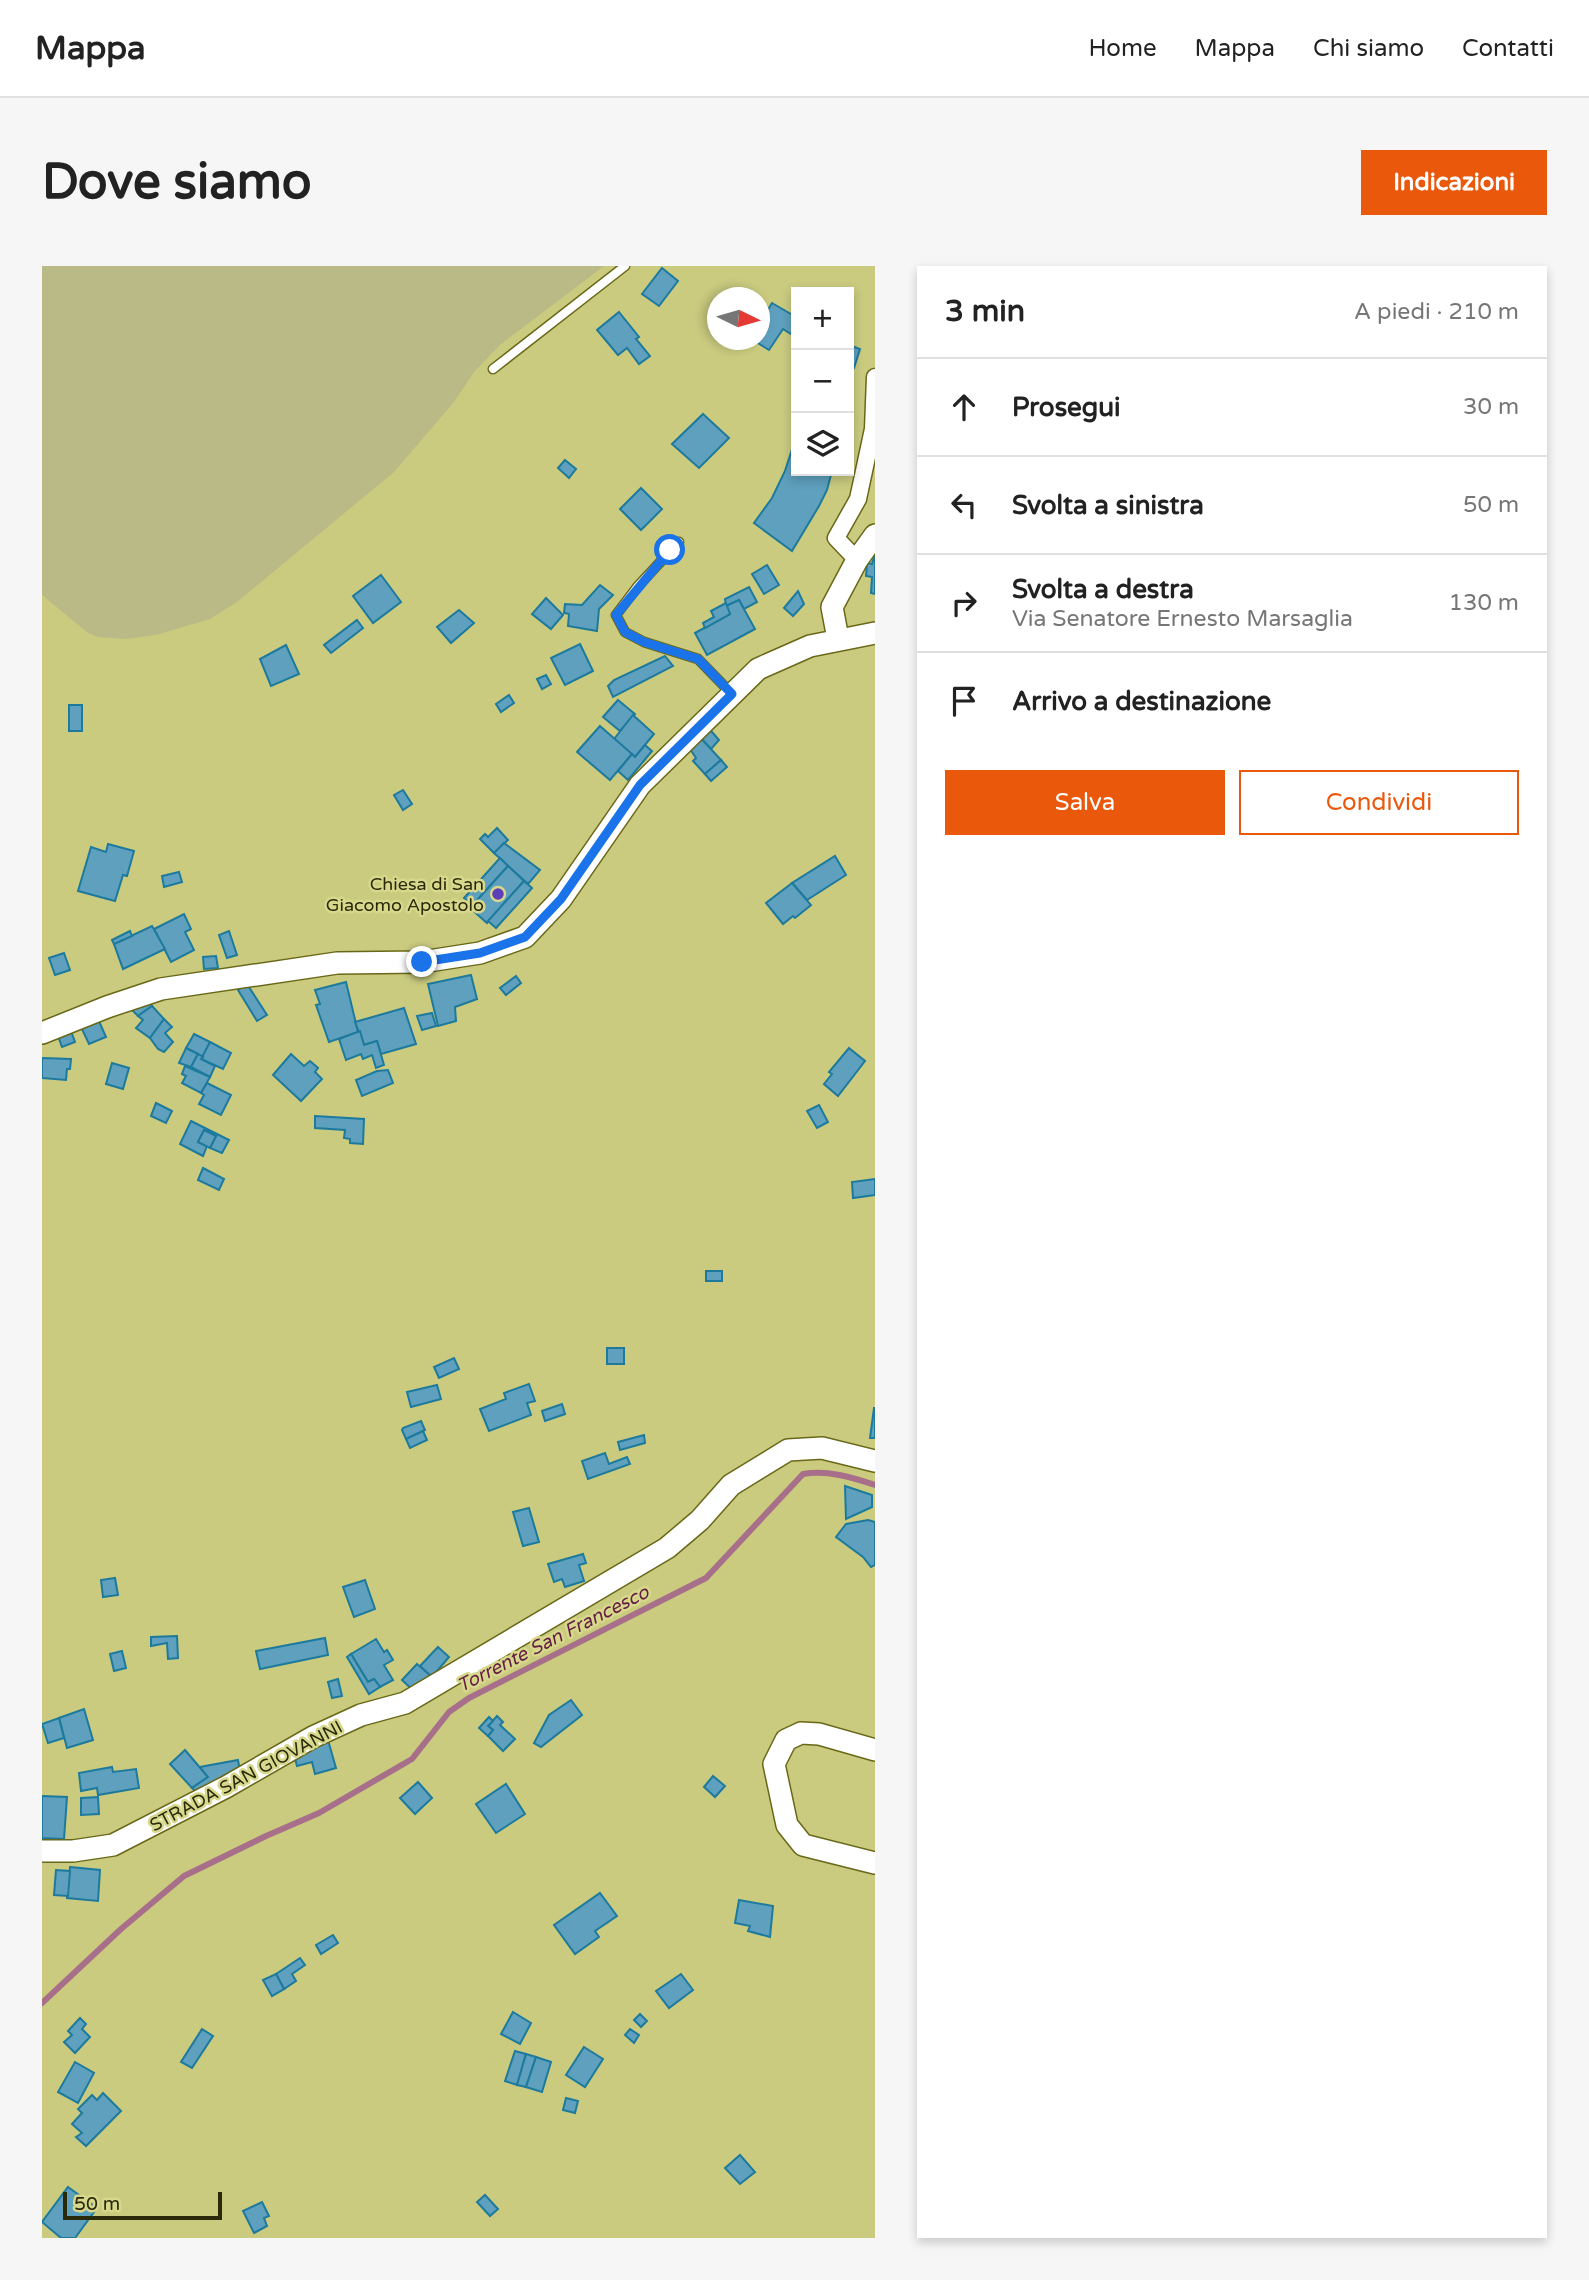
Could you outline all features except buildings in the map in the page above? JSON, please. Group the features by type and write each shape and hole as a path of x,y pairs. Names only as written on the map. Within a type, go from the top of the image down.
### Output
{"street":[{"path":"857,560 836,538 858,499 873,429 875,377"},
{"path":"838,639 832,607 857,560 875,535"},
{"path":"42,1033 161,989 337,963 422,962 480,953 525,937 561,899 640,785 758,669 810,646 875,633"},
{"name":"STRADA SAN GIOVANNI","path":"42,1850 73,1851 113,1845 226,1787 313,1737 360,1715 405,1703 667,1548 701,1520 732,1485 788,1450 822,1448 875,1461"},
{"path":"875,1750 819,1734 801,1733 786,1740 774,1764 787,1825 803,1845 875,1863"}],"lane":[{"path":"493,369 625,266"},
{"path":"678,542 616,615 625,632 644,642 698,659 732,694"}],"green space":[{"path":"42,266 604,266 501,344 474,372 454,402 394,472 237,602 210,619 156,635 126,639 98,637 88,633 42,595"}],"waterway":[{"name":"Torrente San Francesco","path":"42,2003 121,1929 184,1876 319,1813 412,1759 449,1712 469,1698 706,1578 803,1474 830,1474 875,1485"}],"place":[{"name":"Chiesa di San Giacomo Apostolo","path":"498,894"}],"route":[{"path":"422,962 480,953 525,937 561,899 640,785 732,694 698,659 644,642 625,632 616,615 670,550"}]}
